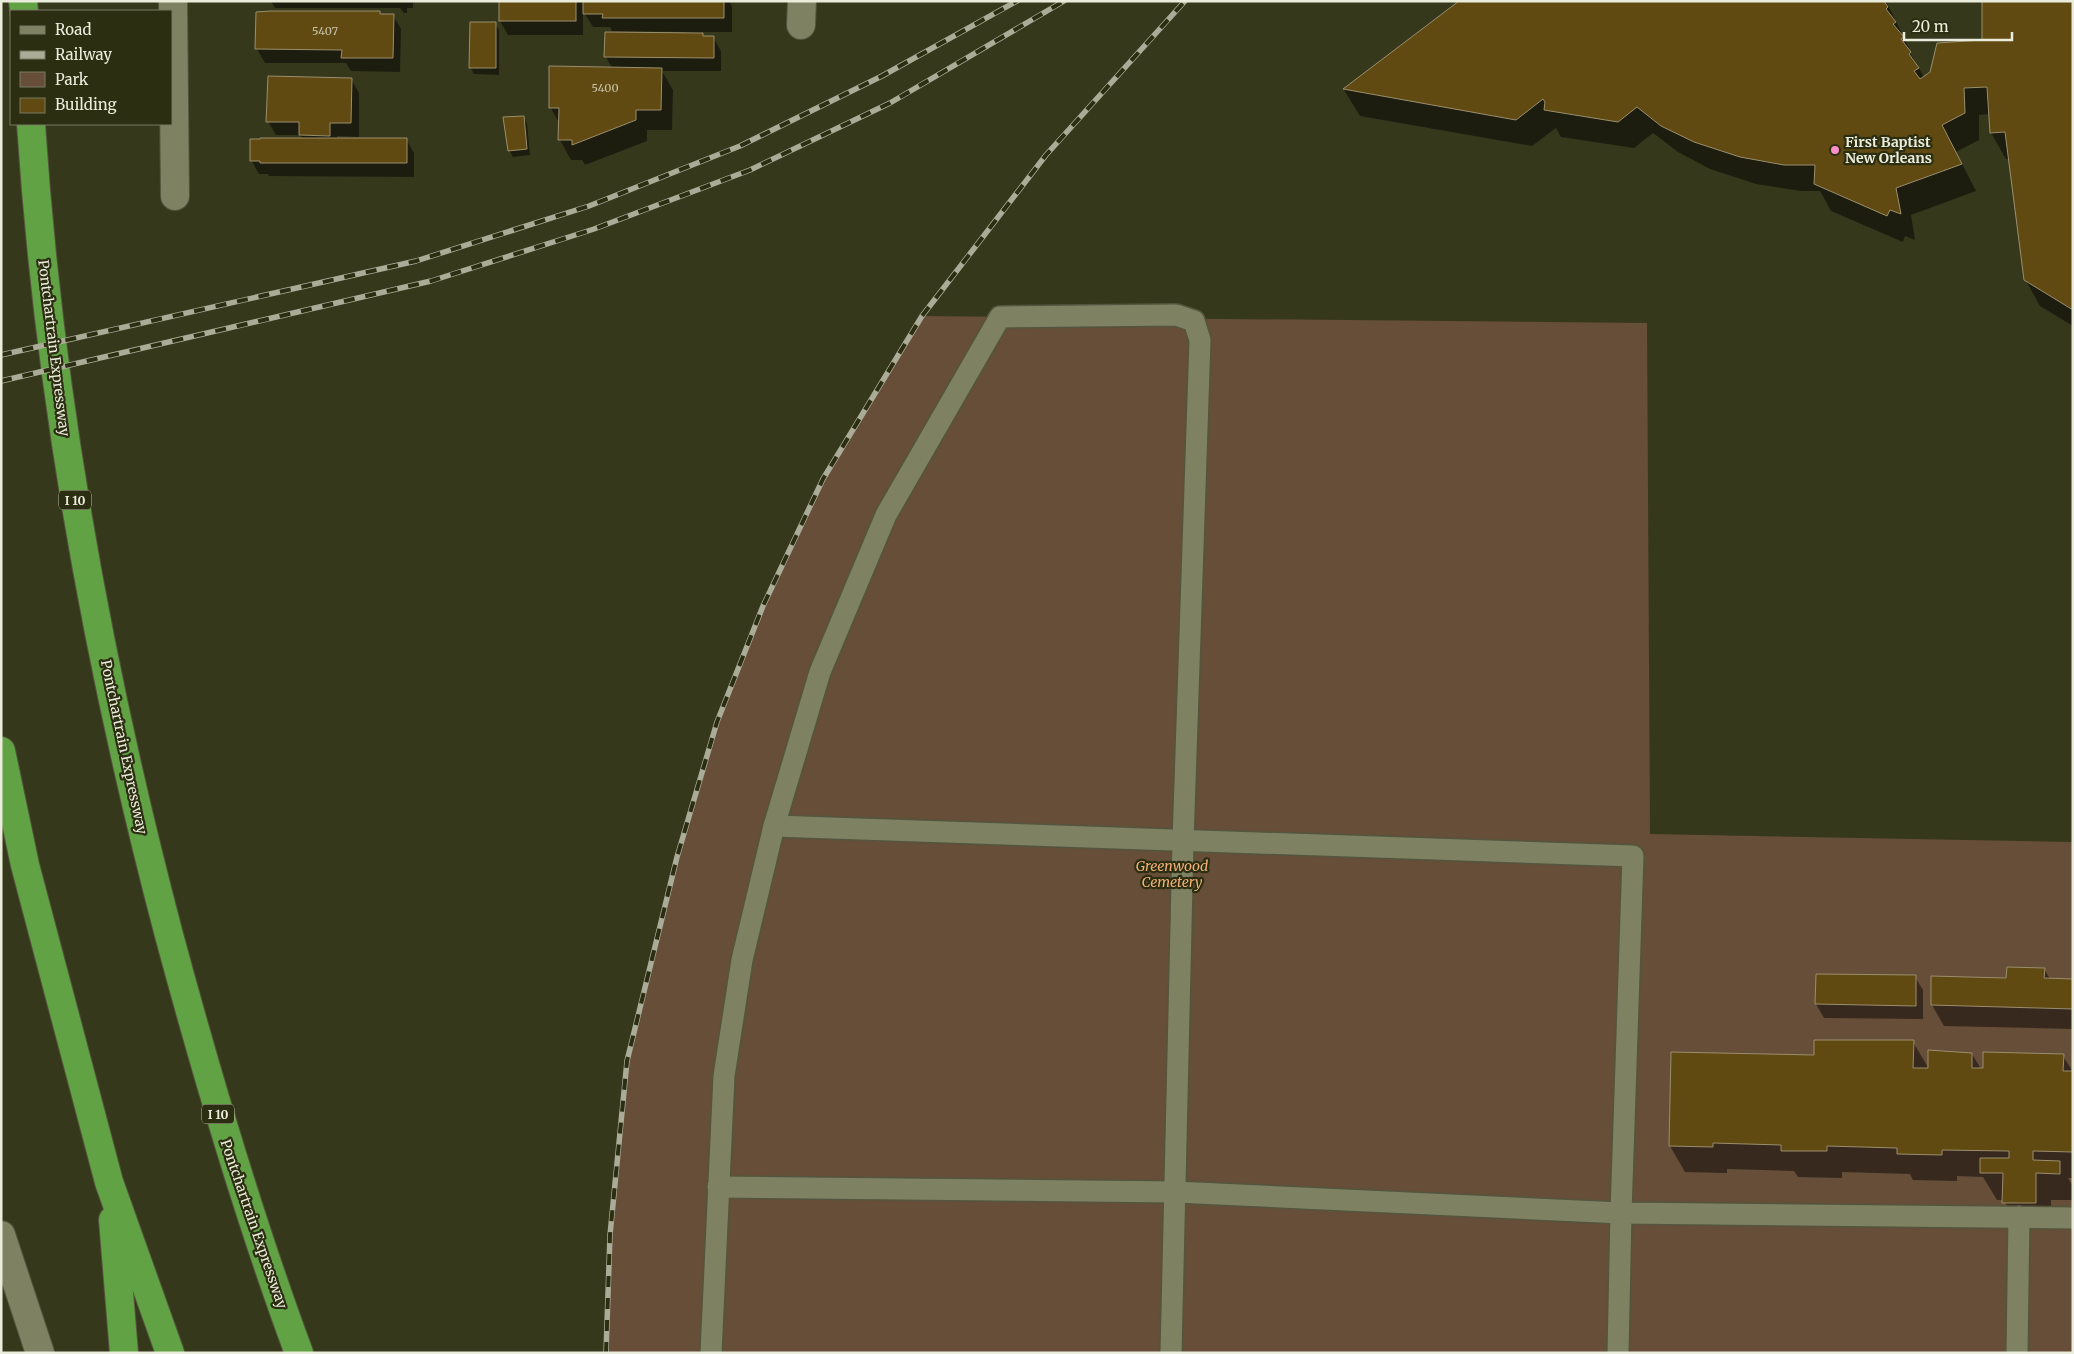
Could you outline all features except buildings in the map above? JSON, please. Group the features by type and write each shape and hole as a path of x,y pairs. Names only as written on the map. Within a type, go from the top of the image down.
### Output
{"highway":[{"name":"Pontchartrain Expressway","path":"31,125 37,215 68,461 117,723 152,871 208,1083 246,1206 299,1353"},
{"path":"1,751 25,865 109,1182 170,1353"},
{"path":"109,1182 124,1353"}],"street":[{"path":"172,1 175,196"},
{"path":"1,1236 40,1353"}],"lane":[{"path":"711,1353 724,1076 739,980 774,826 820,672 886,515 1000,317 1176,315 1194,322 1200,340 1183,842 1171,1353"},
{"path":"774,826 1183,842 1633,856 1620,1213 1618,1353"},
{"path":"718,1187 1175,1192 1620,1213 2073,1218"},
{"path":"2017,1353 2019,1217"}],"green space":[{"name":"Greenwood Cemetery","path":"922,316 1647,323 1650,834 2073,842 2073,1353 606,1353 610,1235 627,1061 677,857 717,722 763,606 823,479"}],"railway":[{"path":"1,355 416,261 589,206 740,146 882,76 1017,1"},
{"path":"1,381 431,281 594,229 750,170 890,103 1064,1"},
{"path":"606,1353 610,1235 627,1061 677,857 717,722 763,606 823,479 922,316 1046,155 1185,1"}],"place":[{"name":"First Baptist New Orleans","path":"1835,150"}]}
